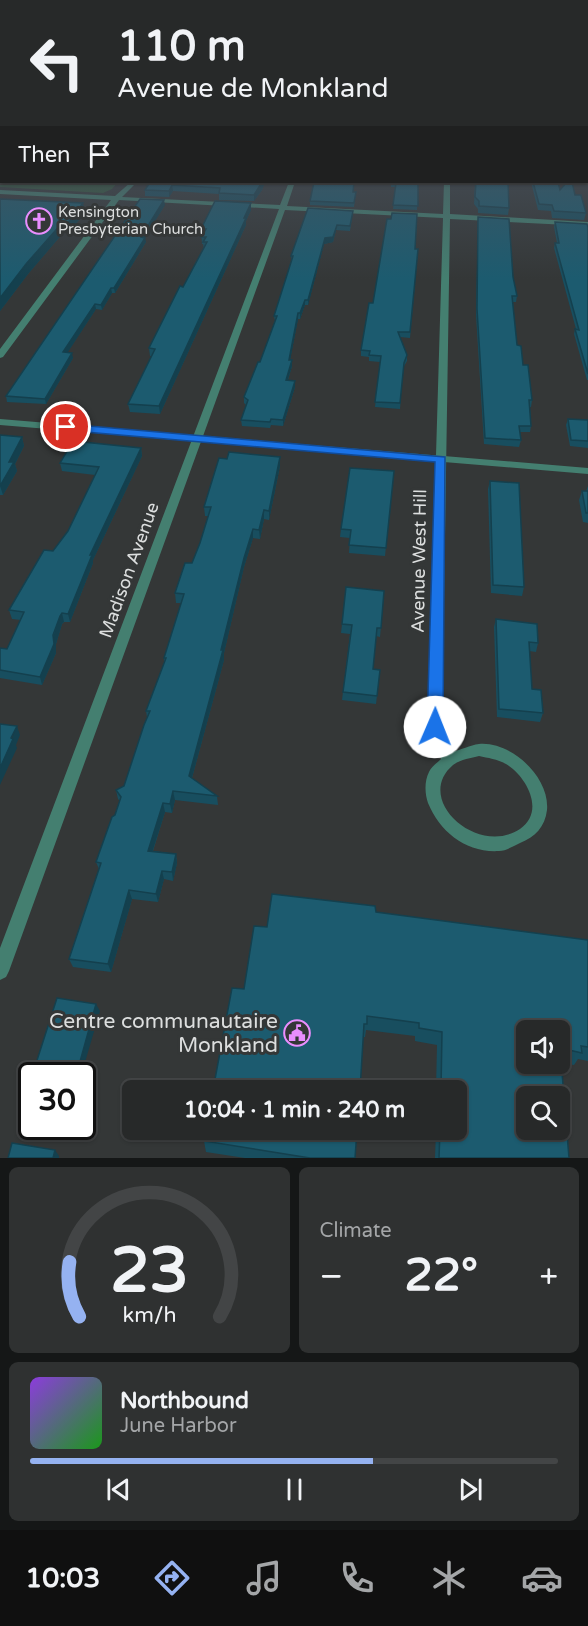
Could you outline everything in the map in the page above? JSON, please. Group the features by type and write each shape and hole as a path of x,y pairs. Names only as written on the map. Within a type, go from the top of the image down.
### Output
{"street":[{"path":"0,355 116,199 133,183"},
{"name":"Madison Avenue","path":"0,971 292,183"},
{"name":"Avenue West Hill","path":"447,183 435,727 448,759"},
{"path":"0,192 588,224"},
{"path":"0,422 588,471"},
{"path":"478,750 496,753 512,760 526,772 536,786 540,801 538,817 531,830 518,839 501,844 482,843 464,837 448,827 437,813 432,798 432,782 438,769 448,759 462,752 478,750"}],"green space":[{"path":"0,183 117,183 112,189 103,193 0,187"}],"building":[{"path":"149,183 261,183 254,195 219,193 220,188 172,185 169,191 145,190"},
{"path":"314,183 354,183 353,192 356,192 354,203 310,201"},
{"path":"396,183 418,183 418,206 393,205"},
{"path":"476,183 508,183 509,208 479,206 479,201 475,197"},
{"path":"533,183 558,183 560,190 566,183 572,183 575,195 581,195 586,213 554,211 552,205 539,204"},
{"path":"0,199 83,203 67,224 62,223 26,264 0,298"},
{"path":"140,199 164,200 141,237 145,238 114,288 111,288 101,305 95,304 63,352 72,353 45,399 6,396"},
{"path":"215,201 251,203 159,406 128,404 155,349 149,348 180,286 183,287 207,242 203,242 206,237 201,237 206,229 201,229"},
{"path":"308,208 353,211 350,226 337,225 333,237 325,238 308,300 305,300 298,313 289,360 292,360 286,380 295,381 283,420 271,419 270,422 241,420 248,400 244,397 277,316 274,316 293,256 291,256"},
{"path":"392,213 417,214 415,249 418,249 410,332 398,332 407,355 404,363 400,403 375,402 381,356 369,355 370,351 361,350 369,303 373,303 387,219 391,219"},
{"path":"478,217 509,219 513,277 517,296 512,296 517,345 521,346 523,365 528,365 532,400 529,400 531,426 519,426 521,440 485,438 477,309"},
{"path":"555,222 587,224 588,227 588,374 575,329 579,330 555,243 559,243"},
{"path":"568,419 588,420 588,441 571,440"},
{"path":"0,435 22,437 9,462 14,462 0,486"},
{"path":"73,441 141,448 90,555 92,555 68,614 62,613 60,616 53,635 54,644 40,677 0,670 0,648 7,649 24,612 9,610 44,550 53,551 68,531 99,467 60,463"},
{"path":"229,452 280,457 269,511 264,510 259,530 253,529 244,558 221,650 223,650 189,776 217,796 173,791 170,804 163,803 148,851 176,854 172,872 162,871 156,894 129,890 108,964 69,959 101,863 96,862 121,797 116,790 124,786 150,711 146,711 166,658 164,658 184,594 175,593 185,563 192,563 200,543 211,507 204,507 219,458 227,459"},
{"path":"350,468 394,471 386,548 349,545 351,530 341,529"},
{"path":"490,481 519,483 524,587 493,585"},
{"path":"582,491 588,491 588,513 586,513"},
{"path":"346,587 384,591 381,628 377,628 373,669 380,670 377,696 343,692 352,625 342,624"},
{"path":"496,619 537,624 538,643 529,642 532,689 541,690 543,713 499,709"},
{"path":"0,724 17,726 0,768"},
{"name":"Centre communautaire Monkland","path":"272,894 375,906 376,912 588,940 588,1047 581,1046 582,1053 570,1050 570,1020 516,1020 516,1074 562,1074 563,1086 516,1086 516,1140 568,1140 569,1158 439,1158 440,1140 467,1140 467,1080 441,1080 442,1032 419,1028 419,1023 367,1016 367,1024 364,1024 361,1080 215,1080 232,988 244,989 254,926 267,927"},
{"path":"57,998 96,1004 80,1062 36,1062"},
{"path":"356,1140 355,1158 310,1158 204,1141"},
{"path":"12,1143 55,1150 53,1158 8,1158"}],"place":[{"name":"Kensington Presbyterian Church","path":"39,221"},
{"name":"Centre communautaire Monkland","path":"297,1033"}],"route":[{"path":"66,427 441,459 435,727"}]}
